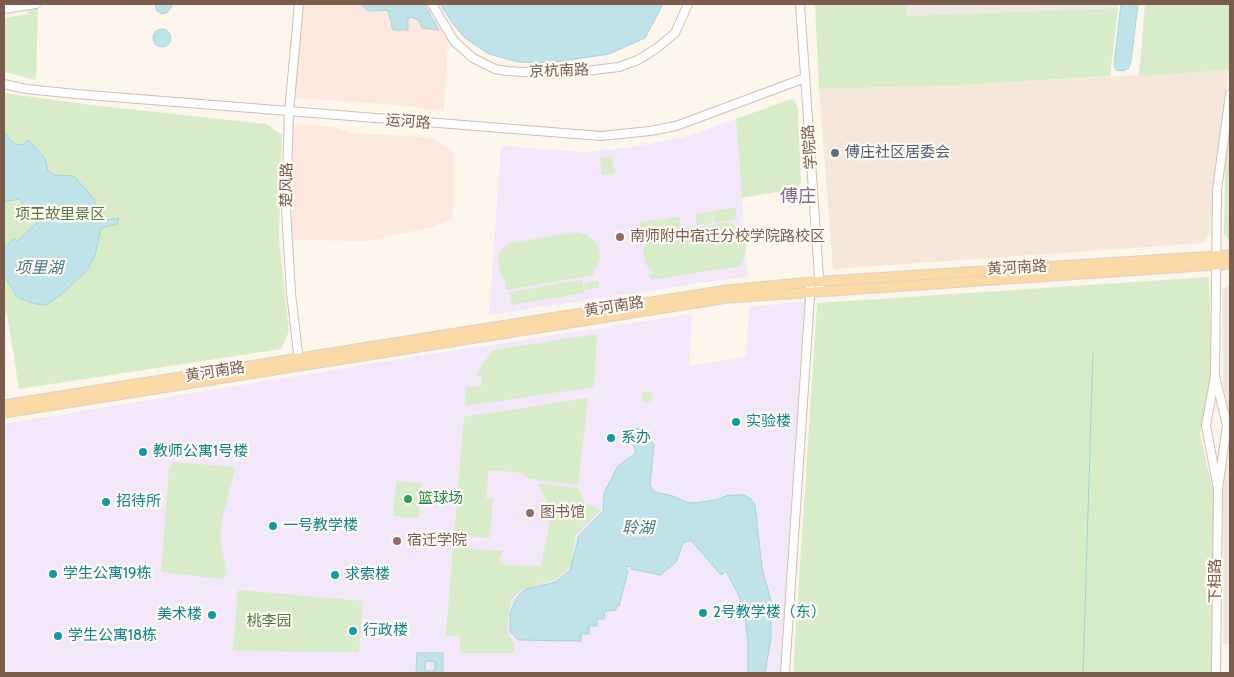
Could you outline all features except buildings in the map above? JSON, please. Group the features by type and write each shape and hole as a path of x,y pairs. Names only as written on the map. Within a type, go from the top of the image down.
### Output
{"main road":[{"name":"黄河南路","path":"4,405 727,298 1215,261 1230,255"},
{"name":"黄河南路","path":"4,414 611,307 727,290 815,282 1215,261 1230,264"}],"street":[{"path":"4,9 36,4"},
{"name":"楚风路","path":"299,4 289,112 286,208 287,245 299,362"},
{"name":"京杭南路","path":"432,4 454,41 472,58 495,69 559,74 619,67 638,60 657,48 675,33 688,4"},
{"name":"学院路","path":"785,673 815,291 800,4"},
{"name":"运河路","path":"4,84 59,93 576,136 622,135 676,126 805,78"},
{"name":"下相路","path":"1218,489 1206,432 1215,376 1216,190 1230,94"},
{"name":"下相路","path":"1215,376 1226,425 1218,489 1216,673"}],"shaded area":[{"path":"301,4 427,4 448,42 444,111 384,104 298,98 294,92"},
{"path":"906,4 1118,4 1118,8 907,16"},
{"path":"1229,70 1212,192 1211,231 1204,243 833,269 819,89 962,85"},
{"name":"南师附中宿迁分校学院路校区","path":"736,119 748,276 489,315 501,146 584,152 633,147 684,137"},
{"path":"301,124 333,127 353,133 422,137 435,140 447,147 454,153 453,219 433,227 367,241 292,240 292,127"},
{"path":"1230,284 1230,420 1223,384 1222,290"},
{"name":"宿迁学院","path":"805,301 783,673 4,673 4,424 412,357 692,314 689,366 746,357 749,307"},
{"path":"1230,447 1230,644 1223,644 1223,491"}],"green space":[{"path":"815,4 906,4 907,16 1118,8 1110,76 962,85 819,89"},
{"path":"1145,4 1230,4 1229,70 1139,76"},
{"path":"38,7 36,80 4,72 4,18 28,14 27,9"},
{"name":"项王故里景区","path":"4,93 91,105 266,124 282,135 279,240 289,331 281,349 19,389 7,314 4,315"},
{"path":"791,99 794,100 798,108 801,182 795,189 742,198 736,119"},
{"path":"1230,134 1230,241 1224,234 1225,166"},
{"path":"612,156 615,173 602,175 600,158"},
{"path":"735,207 737,219 714,223 712,211"},
{"path":"711,212 713,223 697,225 695,214"},
{"path":"680,217 681,228 666,230 664,219"},
{"path":"663,219 665,231 641,235 640,222"},
{"path":"727,222 738,228 745,236 746,249 741,266 651,280 650,274 654,273 646,265 643,251 647,241 641,242 640,236"},
{"path":"576,232 588,235 598,245 600,256 597,266 593,270 594,275 506,290 505,284 507,283 501,276 498,263 499,253 505,246 510,243"},
{"path":"1209,277 1212,374 1200,434 1213,491 1214,673 793,673 817,303"},
{"path":"582,280 585,293 512,305 510,292"},
{"path":"598,281 599,288 585,290 584,283"},
{"path":"597,334 594,387 465,406 466,386 481,387 482,376 476,375 492,350"},
{"path":"647,391 653,397 647,403 641,397"},
{"path":"588,398 578,485 530,479 522,473 489,470 486,498 493,499 490,538 454,535 464,417"},
{"path":"174,462 233,467 235,469 222,519 221,545 227,575 223,579 161,572 169,468"},
{"name":"篮球场","path":"396,481 422,483 419,518 393,516"},
{"path":"538,483 578,488 585,503 600,509 600,511 576,535 571,564 566,571 556,579 521,590 511,600 507,626 508,634 514,643 514,653 460,653 460,636 446,636 453,547 502,551 499,561 505,565 541,566 550,521 549,507"},
{"name":"桃李园","path":"238,590 363,601 359,652 233,651"}],"water":[{"path":"155,4 173,4 168,12 162,14 157,11"},
{"path":"360,4 424,4 439,30 422,28 419,20 410,17 408,19 408,30 393,30 388,10 369,11"},
{"path":"440,4 663,4 645,38 609,54 549,63 518,62 489,54 465,38"},
{"path":"1121,4 1138,4 1131,61 1129,68 1123,71 1116,70 1114,65"},
{"path":"162,29 168,32 171,38 168,44 162,47 156,44 153,38 156,32"},
{"name":"项里湖","path":"4,133 15,144 22,145 28,140 45,158 48,171 55,175 74,176 94,199 102,221 119,218 117,224 101,228 95,256 87,270 62,294 46,305 35,304 17,297 4,275 4,258 7,255 4,248 14,238 17,241 36,224 36,220 19,199 4,202"},
{"name":"聆湖","path":"638,428 646,430 654,445 650,485 654,492 695,503 715,500 729,495 744,495 751,499 755,505 762,568 771,601 771,638 765,673 748,673 748,641 745,617 739,596 726,571 721,575 691,540 683,543 676,562 660,575 631,569 632,567 627,566 626,570 628,571 619,606 617,605 616,610 605,611 604,619 597,619 597,626 589,626 589,634 581,634 581,641 518,640 510,631 510,614 520,594 526,589 556,582 570,570 579,536 603,511 604,493 618,466 636,453 631,438"},
{"path":"417,653 443,653 443,673 416,673","holes":["425,661 435,662 435,671 425,671"]}],"waterway":[{"path":"1083,673 1093,352"}],"place":[{"name":"傅庄社区居委会","path":"835,153"},
{"name":"南师附中宿迁分校学院路校区","path":"620,237"},
{"name":"实验楼","path":"736,422"},
{"name":"系办","path":"611,438"},
{"name":"教师公寓1号楼","path":"143,452"},
{"name":"篮球场","path":"408,499"},
{"name":"招待所","path":"106,502"},
{"name":"图书馆","path":"530,513"},
{"name":"一号教学楼","path":"273,526"},
{"name":"宿迁学院","path":"397,541"},
{"name":"学生公寓19栋","path":"53,574"},
{"name":"求索楼","path":"335,575"},
{"name":"2号教学楼（东）","path":"703,613"},
{"name":"美术楼","path":"212,615"},
{"name":"行政楼","path":"353,631"},
{"name":"学生公寓18栋","path":"58,636"}],"district":[{"name":"傅庄","path":"798,197"}]}
